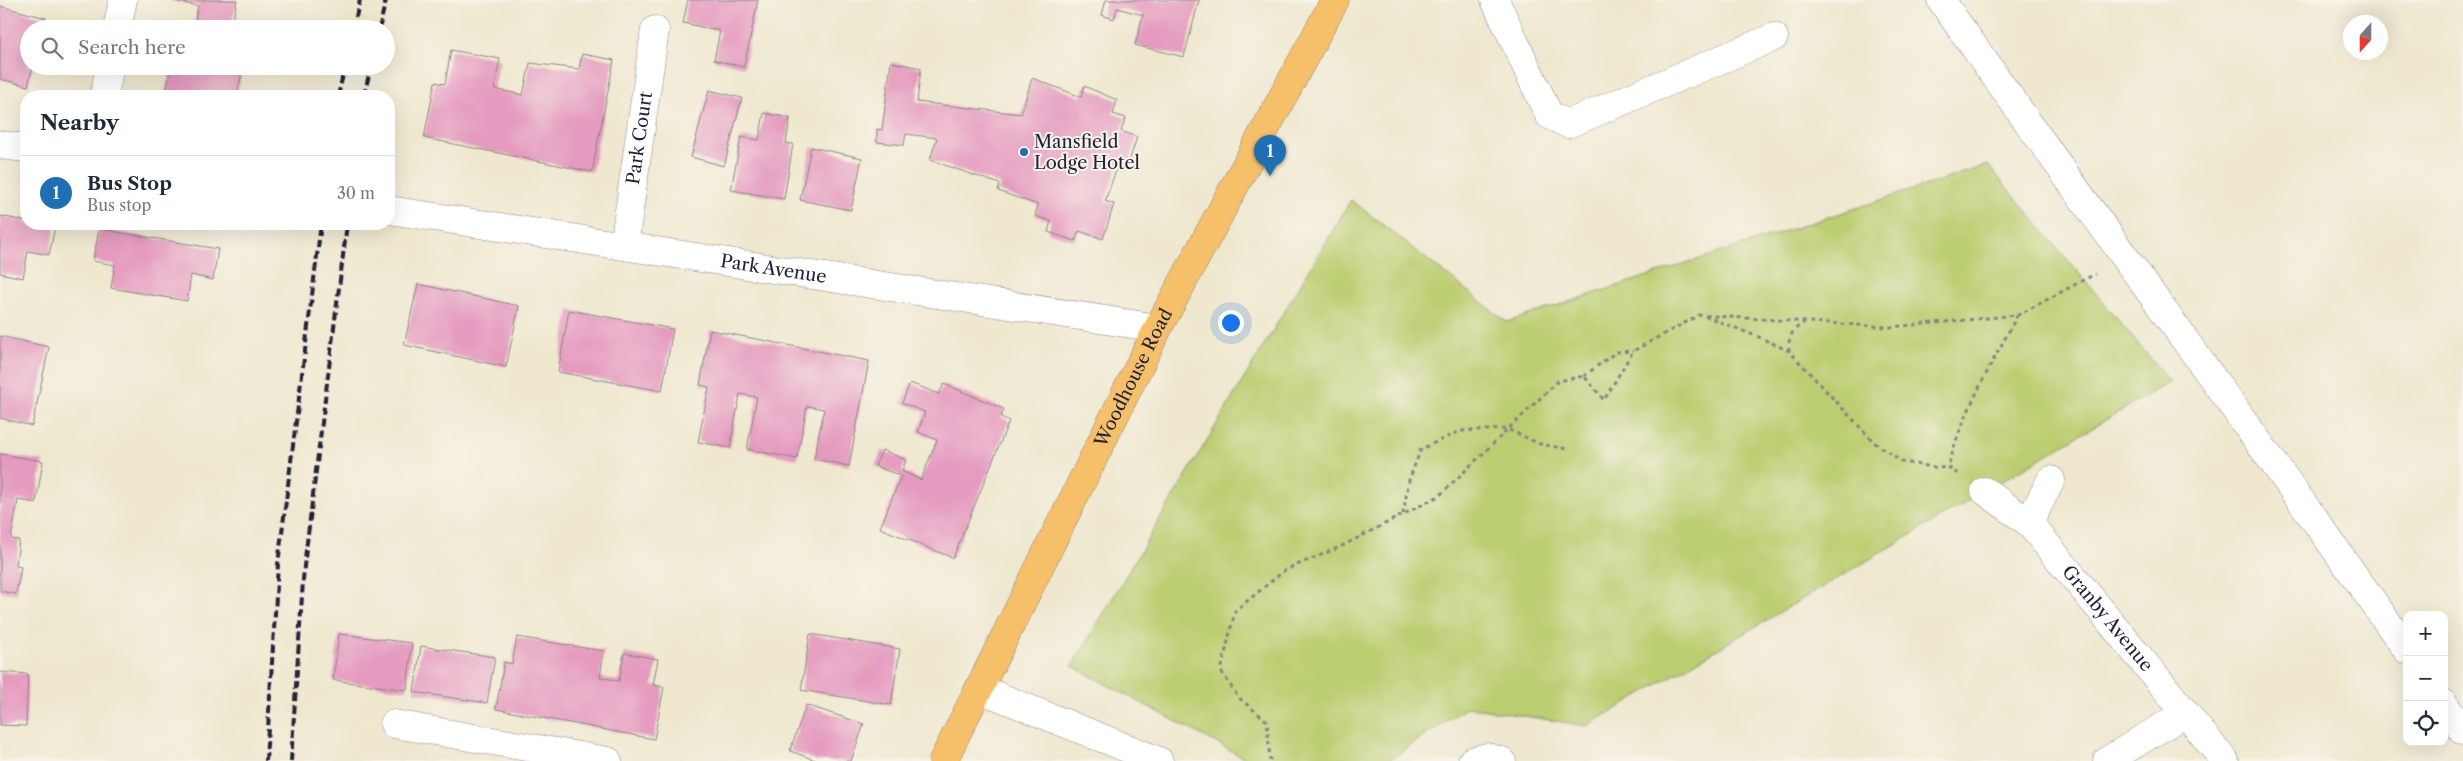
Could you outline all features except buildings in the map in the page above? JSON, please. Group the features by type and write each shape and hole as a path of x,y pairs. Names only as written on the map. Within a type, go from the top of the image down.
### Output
{"highway":[{"name":"Woodhouse Road","path":"943,761 1158,328 1335,0"}],"street":[{"path":"119,20 122,0"},
{"path":"1496,0 1549,115 1568,124 1774,37"},
{"path":"1941,0 2403,644"},
{"name":"Park Court","path":"624,246 655,30"},
{"path":"105,90 108,75"},
{"path":"0,145 20,147"},
{"name":"Park Avenue","path":"395,211 1158,328"},
{"path":"2029,522 2051,480"},
{"name":"Granby Avenue","path":"1985,491 2029,522 2225,761"},
{"path":"980,689 1159,761"},
{"path":"2448,710 2463,731"},
{"path":"2107,761 2185,713"},
{"path":"394,724 483,750 608,761"},
{"path":"1472,761 1487,757 1502,761"}],"path":[{"path":"1270,761 1267,721 1238,697 1221,671 1235,611 1285,570 1340,548 1439,496 1558,381 1584,376 1616,352 1633,351 1699,315 1891,327 2018,316 2125,259"},
{"path":"1699,315 1754,335 1790,351 1875,443 1902,462 1939,468 1948,467 1985,491"},
{"path":"1948,467 1956,437 1974,395 2018,316"},
{"path":"1790,351 1788,341 1792,330 1805,321"},
{"path":"1584,376 1604,400 1633,351"},
{"path":"1403,515 1409,480 1421,449 1460,431 1507,429 1540,444 1567,449"}],"green space":[{"path":"1988,165 2170,382 1587,726 1467,707 1388,761 1250,761 1072,666 1351,200 1507,322"}],"railway":[{"path":"355,20 360,0"},
{"path":"381,20 386,0"},
{"path":"339,90 343,75"},
{"path":"365,90 369,75"},
{"path":"266,761 278,564 320,230"},
{"path":"291,761 304,566 346,230"}],"place":[{"name":"Mansfield Lodge Hotel","path":"1024,152"},
{"name":"Bus Stop","path":"1270,176"}]}
